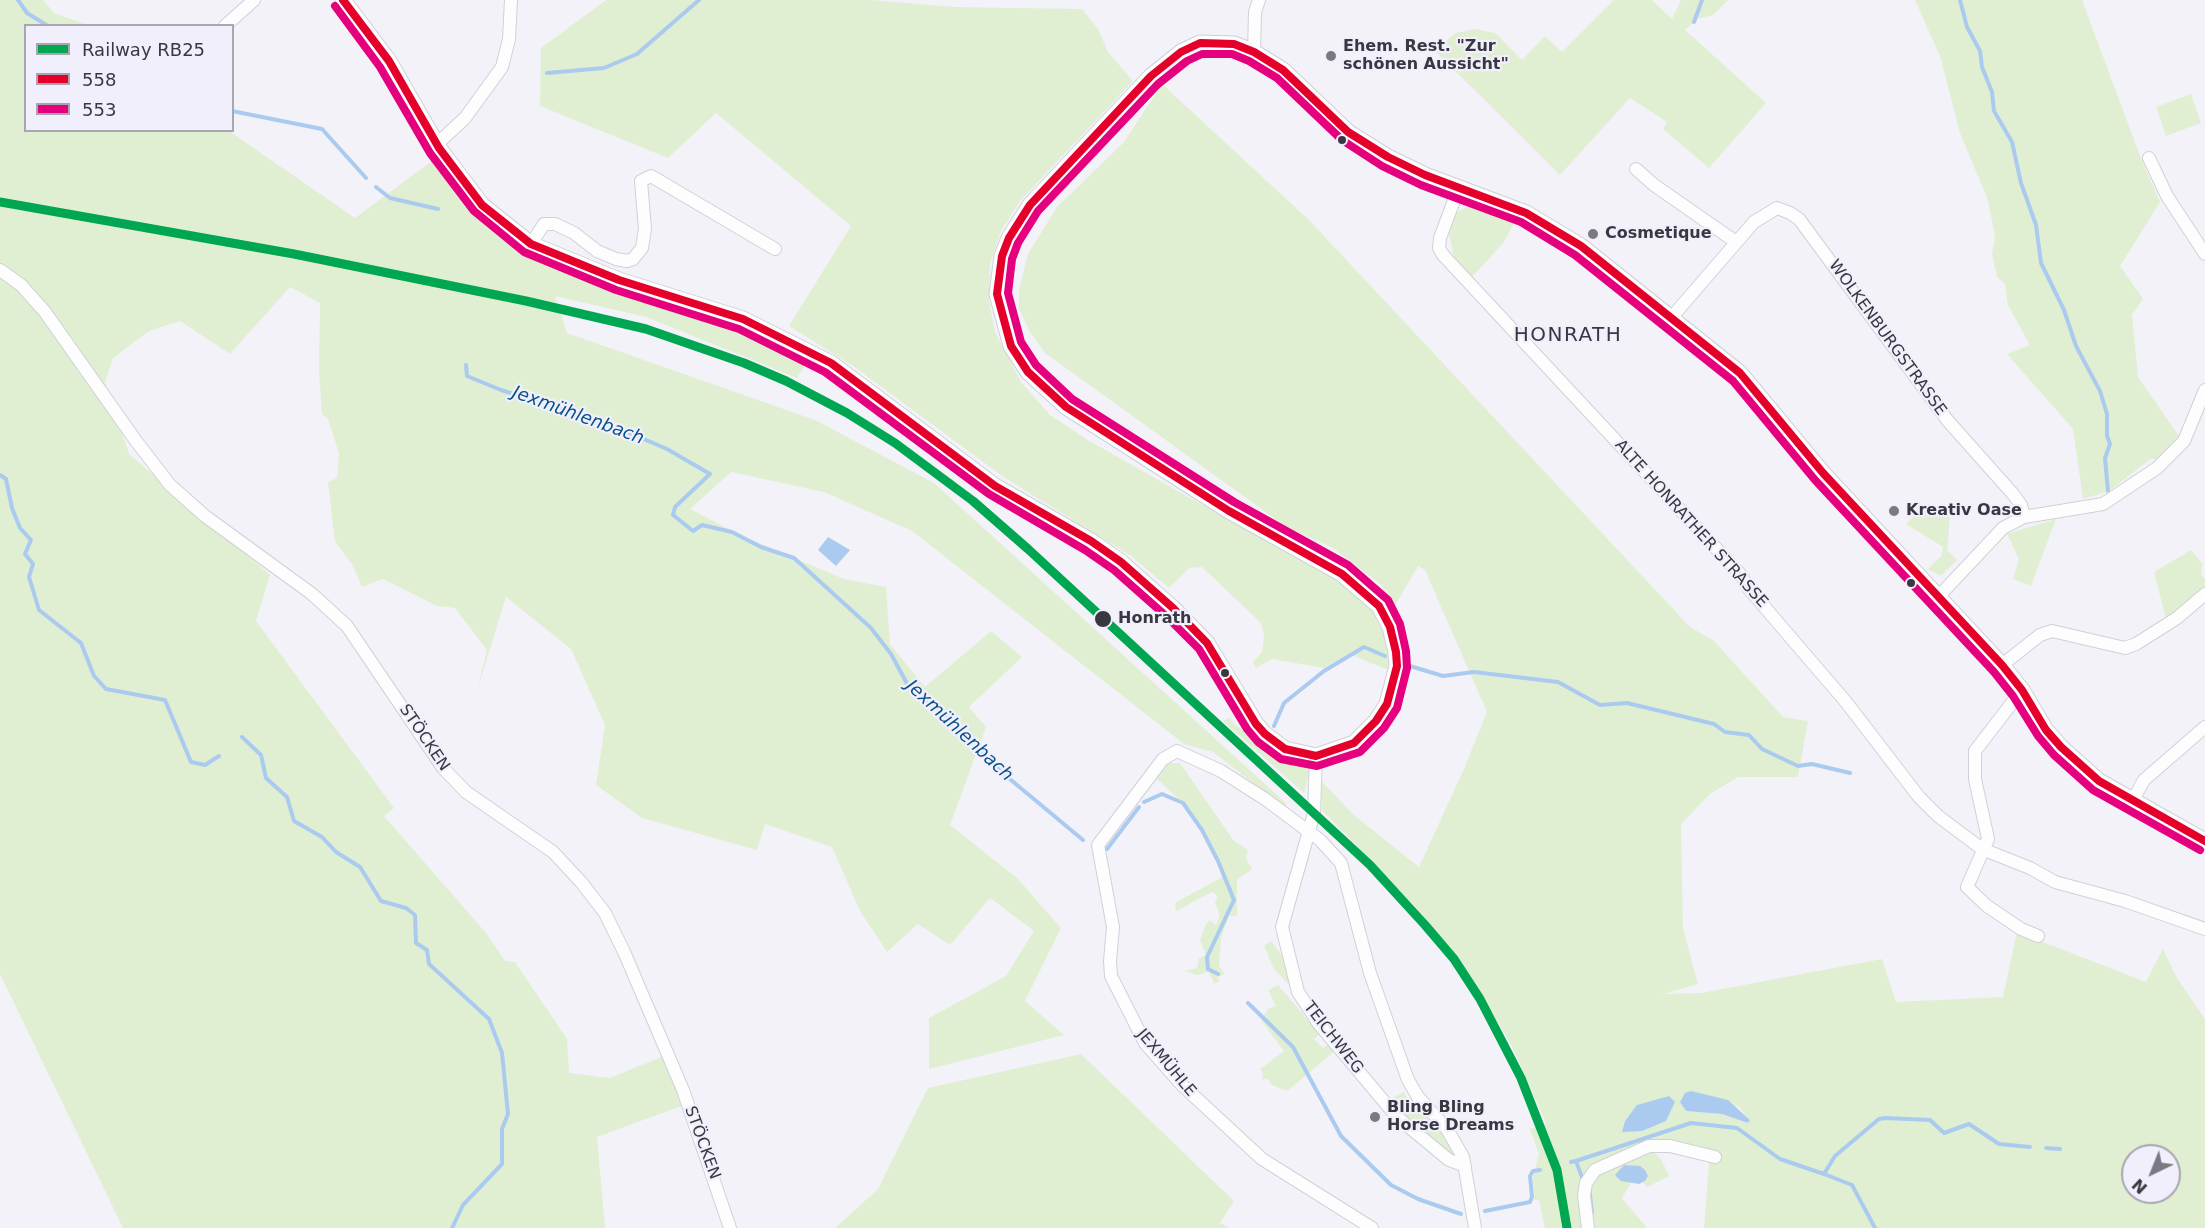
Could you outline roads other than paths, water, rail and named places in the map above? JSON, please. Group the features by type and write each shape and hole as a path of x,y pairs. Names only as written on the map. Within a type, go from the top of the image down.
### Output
{"street":[{"path":"227,24 254,0"},
{"path":"343,0 389,61 436,144 482,205 531,244 619,280 742,319 789,340 831,363 954,458 995,486 1077,532 1139,577 1207,643 1256,724 1273,742 1298,753 1316,756 1348,746 1376,721 1390,696 1397,666 1390,627 1378,606 1359,586 1336,570 1229,511 1066,407 1028,372 1011,346 997,294 1002,256 1009,238 1030,206 1151,76 1181,52 1200,44 1234,44 1254,52 1283,70 1354,136 1388,157 1425,176 1526,213 1554,228 1581,246 1740,373 1831,481 2002,665 2022,690 2046,730 2061,747 2099,781 2205,841"},
{"path":"436,144 465,118 502,67 509,39 511,0"},
{"path":"1254,52 1255,12 1259,0"},
{"path":"2149,158 2167,196 2205,254"},
{"path":"1636,169 1654,185 1736,242"},
{"path":"531,244 544,224 555,224 574,233 597,251 616,259 627,261 633,259 642,248 645,229 641,181 651,176 775,249"},
{"name":"ALTE HONRATHER STRASSE","path":"1459,187 1440,238 1439,248 1443,255 1740,575 1749,589 1846,702 1919,798 1938,816 1983,849 2069,887 2126,901 2205,929"},
{"name":"WOLKENBURGSTRASSE","path":"1671,318 1754,222 1777,208 1799,219 1948,421 2013,494 2024,517"},
{"name":"STÖCKEN","path":"0,270 21,285 45,312 170,485 205,516 312,594 347,626 443,768 466,792 553,852 605,913 683,1090 730,1228"},
{"path":"1939,596 2002,528 2024,517 2103,504 2157,468 2184,441 2205,390"},
{"path":"2002,665 2040,635 2052,631 2125,648 2136,644 2177,618 2205,594"},
{"path":"2022,690 1975,751 1975,779 1988,839 1966,887 1987,906 2021,929 2038,936"},
{"path":"2133,800 2144,780 2205,727"},
{"name":"JEXMÜHLE","path":"1372,1228 1262,1159 1182,1085 1145,1043 1112,976 1110,961 1113,927 1098,845 1163,759 1171,754 1181,751 1221,771 1265,799 1320,840 1341,863 1370,973 1407,1080 1418,1097 1459,1146 1465,1166 1475,1228"},
{"path":"1309,834 1314,813 1316,756"},
{"name":"TEICHWEG","path":"1309,834 1282,927 1298,992 1318,1024 1397,1117 1449,1160 1465,1166"},
{"path":"1588,1228 1584,1195 1586,1183 1595,1170 1650,1146 1670,1146 1715,1157"}],"water":[{"path":"828,537 850,550 836,566 818,550"},
{"path":"1691,1091 1728,1100 1750,1120 1748,1123 1722,1114 1686,1111 1680,1102 1685,1093"},
{"path":"1669,1096 1675,1102 1666,1121 1642,1131 1622,1132 1625,1121 1637,1105"},
{"path":"1624,1165 1640,1166 1648,1176 1645,1181 1639,1184 1621,1181 1615,1175"}],"waterway":[{"name":"Jexmühlenbach","path":"18,0 27,13 45,24"},
{"path":"547,73 604,68 637,54 699,0"},
{"path":"1694,22 1702,0"},
{"path":"1960,0 1967,27 1980,51 1982,67 1992,92 1994,111 2012,142 2021,183 2036,225 2041,263 2064,310 2076,346 2100,391 2107,414 2107,436 2110,444 2105,458 2108,491"},
{"name":"Jexmühlenbach","path":"234,111 322,129 366,178"},
{"path":"376,187 390,198 438,209"},
{"name":"Jexmühlenbach","path":"466,365 467,376 501,390 611,425 667,449 710,474 675,507 673,515 693,531 702,525 732,532 761,547 794,558 871,628 891,654 911,691 954,723 999,770 1083,840"},
{"path":"0,475 6,479 12,508 20,528 31,540 25,554 33,564 29,577 39,610 81,643 94,676 106,689 165,700 191,762 205,765 219,756"},
{"path":"1274,726 1284,703 1324,671 1364,647 1385,656"},
{"path":"1410,666 1443,676 1474,672 1558,682 1600,705 1627,703 1714,724 1725,732 1749,735 1762,749 1798,766 1812,764 1850,773"},
{"path":"242,737 261,755 266,778 287,797 294,821 322,837 336,852 360,867 381,901 406,908 415,915 416,943 427,950 429,964 489,1019 502,1053 508,1114 502,1129 502,1164 463,1205 452,1228"},
{"name":"Jexmühlenbach","path":"1144,802 1162,794 1183,803 1202,830 1218,861 1234,900 1207,957 1208,969 1218,974"},
{"name":"Jexmühlenbach","path":"1107,849 1139,807"},
{"name":"Jexmühlenbach","path":"1248,1003 1293,1047 1341,1136 1391,1185 1418,1199 1461,1214"},
{"path":"1576,1161 1691,1123 1737,1128 1780,1159 1824,1174 1835,1156 1879,1119 1885,1118 1930,1120 1944,1133 1969,1124 1999,1144 2030,1147"},
{"path":"2046,1148 2060,1149"},
{"name":"Jexmühlenbach","path":"1571,1162 1576,1161 1583,1180"},
{"name":"Jexmühlenbach","path":"1485,1211 1530,1202 1532,1197 1530,1176 1533,1171 1540,1170"},
{"path":"1824,1174 1852,1185 1875,1228"},
{"name":"Jexmühlenbach","path":"1589,1188 1592,1212"}],"rail line":[{"name":"RB25","path":"0,202 294,254 526,301 646,329 744,363 786,381 847,413 895,443 973,501 1028,549 1370,865 1425,925 1454,959 1480,999 1521,1078 1557,1170 1567,1228"}],"place":[{"name":"Ehem. Rest. \"Zur schönen Aussicht\"","path":"1331,56"},
{"name":"Cosmetique","path":"1593,234"},
{"name":"Kreativ Oase","path":"1894,511"},
{"name":"Honrath","path":"1103,619"},
{"name":"Bling Bling Horse Dreams","path":"1375,1117"}],"district":[{"name":"HONRATH","path":"1568,336"}]}
